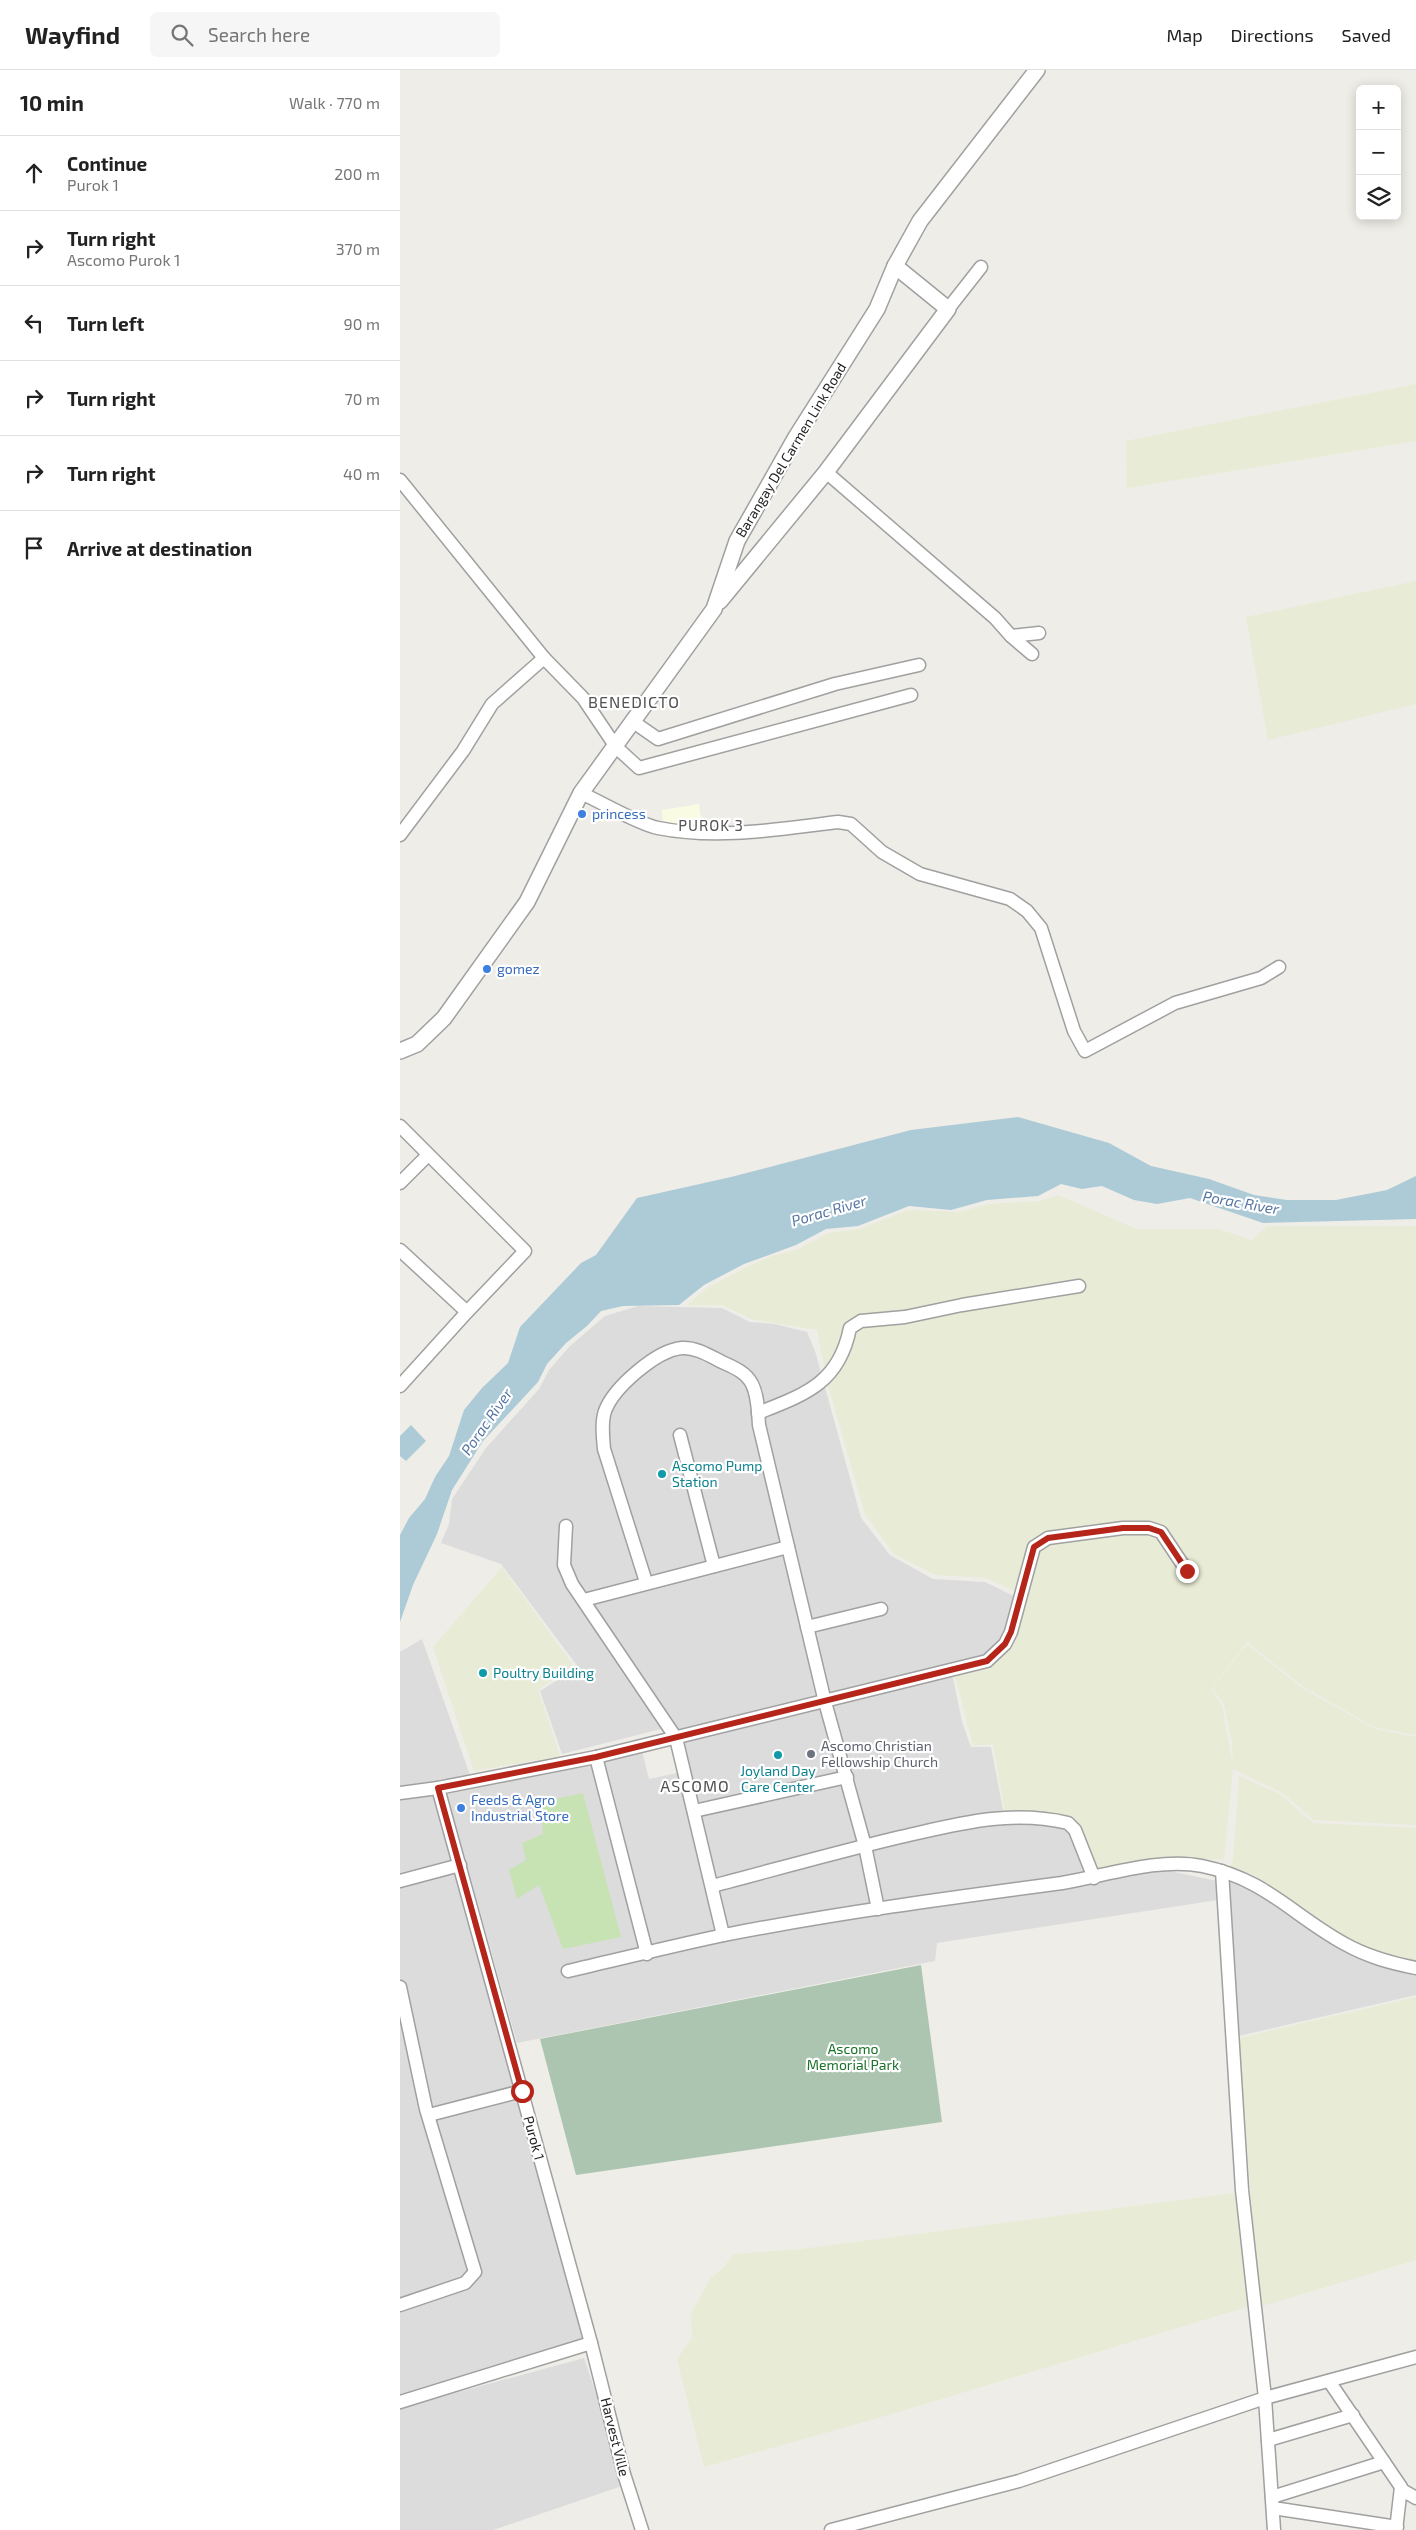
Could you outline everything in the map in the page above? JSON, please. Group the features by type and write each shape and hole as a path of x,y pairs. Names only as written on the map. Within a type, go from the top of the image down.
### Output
{"street":[{"name":"Barangay Del Carmen Link Road","path":"400,1051 417,1044 444,1018 527,902 581,793 714,609 738,540 796,437 877,309 896,266 920,221 1037,70"},
{"path":"896,266 948,308"},
{"path":"714,609 826,472 948,308 981,267"},
{"path":"826,472 995,618 1011,636 1032,654"},
{"path":"400,480 544,658 583,698 616,747 639,768 911,695"},
{"path":"1011,636 1038,633"},
{"path":"400,835 464,750 492,704 544,658"},
{"path":"632,721 658,739 835,684 919,665"},
{"path":"581,793 656,828 708,833 744,833 838,822 852,824 882,852 920,874 1010,899 1027,911 1041,928 1074,1031 1085,1051 1175,1003 1261,978 1279,967"},
{"path":"400,1126 526,1251 466,1312 400,1386"},
{"path":"400,1183 428,1155"},
{"path":"400,1250 466,1312"},
{"path":"758,1413 798,1396 826,1380 838,1364 847,1345 850,1328 861,1321 905,1317 962,1305 1079,1286"},
{"path":"646,1582 604,1449 602,1430 605,1411 616,1392 636,1371 669,1352 682,1348 695,1350 744,1374 752,1383 759,1425 807,1627 825,1702 865,1846 878,1908"},
{"path":"680,1435 714,1566"},
{"path":"566,1526 564,1565 572,1584 676,1738 723,1935"},
{"path":"400,1793 438,1788 596,1757 987,1661 1005,1644 1011,1632 1034,1547 1048,1538 1123,1528 1149,1528 1161,1532 1187,1571"},
{"path":"584,1600 646,1582 788,1547"},
{"path":"807,1627 881,1609"},
{"path":"596,1757 647,1954"},
{"path":"694,1811 847,1777"},
{"name":"Purok 1","path":"438,1788 591,2343"},
{"path":"712,1886 982,1818 1025,1816 1068,1823 1075,1830 1094,1878"},
{"path":"568,1971 723,1935 878,1908 1094,1878 1162,1864 1183,1863 1222,1871 1240,1877 1272,1894 1345,1944 1382,1961 1416,1968"},
{"path":"400,1881 460,1865"},
{"path":"1222,1871 1242,2190 1265,2398 1274,2530"},
{"path":"400,1987 428,2115 475,2272 465,2283 400,2305"},
{"path":"428,2115 522,2091"},
{"path":"400,2402 591,2343"},
{"name":"Harvest Ville","path":"591,2343 624,2474 642,2530"},
{"path":"831,2530 1019,2481 1265,2398 1416,2357"},
{"path":"1330,2381 1402,2490 1416,2498"},
{"path":"1268,2440 1353,2415"},
{"path":"1272,2503 1384,2462"},
{"path":"1272,2503 1397,2528 1402,2490"}],"shaded area":[{"path":"1416,384 1416,441 1127,488 1126,441"},
{"path":"1416,581 1416,704 1268,740 1246,617"},
{"path":"699,804 702,825 663,825 662,810"},
{"path":"1059,1195 1136,1229 1218,1229 1252,1240 1267,1226 1416,1226 1416,1735 1374,1727 1304,1687 1247,1642 1211,1688 1222,1706 1233,1766 1232,1742 1224,1704 1212,1688 1247,1644 1302,1688 1375,1729 1416,1737 1416,1825 1314,1820 1283,1793 1233,1769 1224,1859 1167,1861 1100,1872 1079,1826 1071,1818 1027,1811 1005,1813 993,1744 973,1746 955,1676 993,1663 1014,1635 1027,1597 986,1578 936,1575 894,1554 865,1514 829,1389 817,1330 751,1319 722,1305 687,1305 707,1288 745,1268 772,1256 799,1249 828,1233 860,1229 908,1210 958,1212 990,1204 1039,1201"},
{"path":"638,1306 722,1308 750,1322 775,1324 807,1332 815,1351 861,1518 890,1555 933,1579 985,1582 1018,1598 1008,1627 998,1642 984,1657 954,1664 953,1678 962,1722 971,1747 991,1747 1003,1810 1002,1823 1028,1821 1061,1827 1070,1833 1086,1877 726,1933 681,1744 665,1728 562,1754 540,1691 578,1667 501,1564 441,1543 449,1524 452,1499 486,1448 539,1389 549,1370 570,1346 605,1316"},
{"path":"502,1567 573,1665 538,1690 560,1756 474,1771 433,1647"},
{"path":"422,1639 471,1778 400,1788 400,1652"},
{"path":"641,1747 649,1779 682,1772 719,1932 650,1952 603,1756"},
{"path":"595,1760 644,1951 880,1912 1165,1870 1217,1881 1218,1900 937,1943 935,1961 517,2043 465,1858 458,1859 440,1795"},
{"path":"1239,1776 1280,1794 1313,1823 1416,1828 1416,1967 1381,1961 1228,1870 1233,1861"},
{"path":"437,1791 453,1859 400,1874 400,1795"},
{"path":"458,1861 587,2341 400,2396 400,1877"},
{"path":"1225,1881 1246,1883 1328,1938 1379,1966 1416,1973 1416,1995 1239,2036"},
{"path":"1416,1997 1416,2260 1259,2307 1239,2038"},
{"path":"1242,2192 1250,2306 885,2416 704,2467 677,2359 692,2338 691,2313 711,2278 723,2268 734,2254 801,2249"},
{"path":"584,2358 608,2429 622,2486 493,2530 400,2530 400,2408"}],"green space":[{"path":"583,1793 621,1937 563,1949 539,1885 517,1899 509,1870 526,1860 522,1843 543,1834 541,1802"},
{"name":"Ascomo Memorial Park","path":"921,1965 942,2122 576,2175 540,2039"}],"water":[{"name":"Porac River","path":"1018,1117 1109,1143 1151,1166 1209,1179 1254,1195 1287,1200 1336,1200 1387,1190 1416,1176 1416,1219 1263,1223 1190,1198 1157,1204 1134,1200 1102,1186 1082,1189 1061,1184 1038,1196 987,1200 951,1210 909,1206 858,1226 826,1229 796,1245 744,1264 704,1285 679,1305 623,1306 601,1311 587,1326 566,1343 547,1364 538,1382 483,1441 452,1490 437,1534 413,1585 400,1622 400,1535 409,1518 425,1499 435,1477 449,1456 464,1410 482,1388 508,1363 520,1327 581,1263 596,1255 637,1198 731,1177 911,1130"},
{"path":"411,1425 426,1441 406,1461 400,1456 400,1436"}],"place":[{"name":"princess","path":"582,814"},
{"name":"gomez","path":"487,969"},
{"name":"Ascomo Pump Station","path":"662,1474"},
{"name":"Poultry Building","path":"483,1673"},
{"name":"Ascomo Christian Fellowship Church","path":"811,1754"},
{"name":"Joyland Day Care Center","path":"778,1755"},
{"name":"Feeds & Agro Industrial Store","path":"461,1808"}],"district":[{"name":"BENEDICTO","path":"634,702"},
{"name":"PUROK 3","path":"711,826"},
{"name":"ASCOMO","path":"695,1786"}],"route":[{"path":"522,2091 438,1788 596,1757 987,1661 1005,1644 1011,1632 1034,1547 1040,1541 1048,1538 1091,1534 1123,1528 1149,1528 1161,1532 1187,1571"}]}
